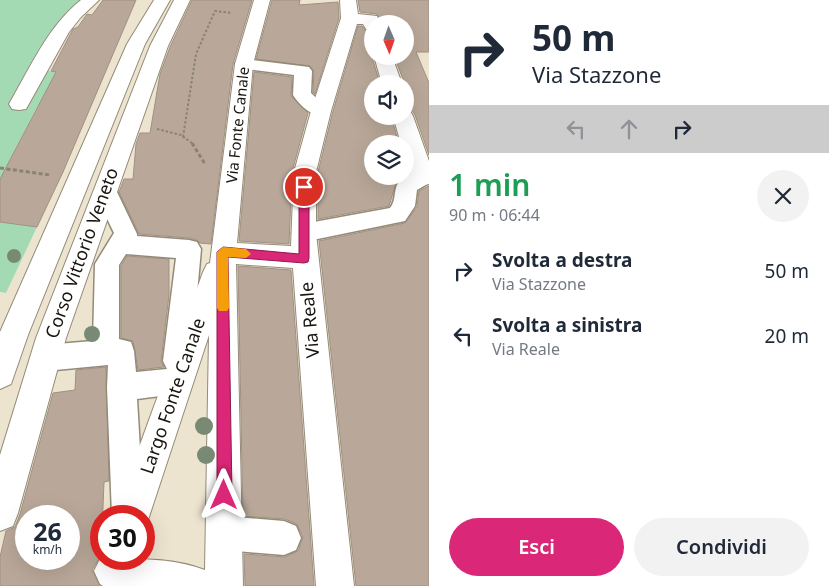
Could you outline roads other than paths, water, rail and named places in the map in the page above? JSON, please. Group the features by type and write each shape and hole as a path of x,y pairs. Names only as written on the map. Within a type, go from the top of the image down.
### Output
{"street":[{"path":"19,104 62,30 75,13 91,0"},
{"name":"Corso Vittorio Veneto","path":"0,374 17,325 136,44 162,0"},
{"name":"Corso Vittorio Veneto","path":"0,513 45,358 159,46 182,0"},
{"name":"Via Fonte Canale","path":"223,252 229,212 244,64 259,8"},
{"path":"349,9 364,16"},
{"name":"Via Reale","path":"337,581 303,246 305,172 349,9"},
{"path":"244,64 303,72 302,95 321,111"},
{"path":"223,252 303,246 397,215 404,206 407,186 426,176 406,125"},
{"path":"103,197 109,198 126,234 107,264 106,352"},
{"path":"120,244 190,249 172,372 121,387"},
{"name":"Largo Fonte Canale","path":"134,505 223,252"},
{"name":"Largo Fonte Canale","path":"223,252 224,586"},
{"path":"45,358 121,351 121,387 129,505"},
{"path":"225,533 284,538"},
{"path":"112,572 196,586"}]}
